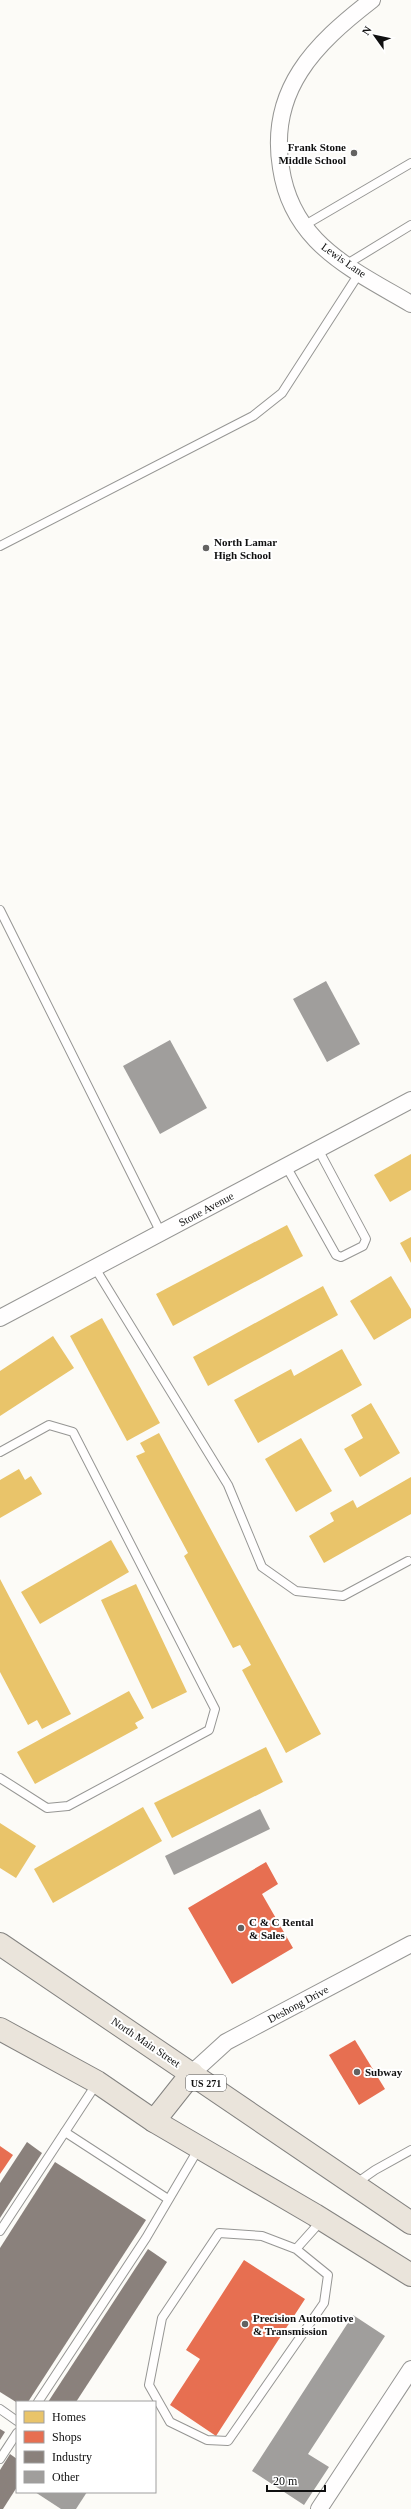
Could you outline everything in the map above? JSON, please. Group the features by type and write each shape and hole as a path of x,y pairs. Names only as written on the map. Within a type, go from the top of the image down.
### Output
{"highway":[{"name":"North Main Street","path":"0,1944 411,2223"},
{"path":"0,2030 97,2082 154,2121 323,2220 411,2275"},
{"path":"154,2121 192,2073"}],"street":[{"name":"Lewis Lane","path":"372,0 343,22 311,55 289,88 279,121 280,162 284,185 294,211 316,239 353,268 408,300"},
{"name":"Stone Avenue","path":"0,1318 411,1100"},
{"name":"Deshong Drive","path":"192,2073 226,2042 411,1944"},
{"path":"319,2509 411,2369"}],"lane":[{"path":"305,225 411,163"},
{"path":"0,546 253,416 282,393 353,268 411,226"},
{"path":"0,910 161,1233"},
{"path":"286,1166 336,1255 341,1257 363,1246 366,1239 318,1149"},
{"path":"95,1268 228,1485 262,1567 296,1591 343,1596 408,1561"},
{"path":"0,1452 49,1425 73,1432 215,1709 209,1730 68,1806 47,1808 0,1778"},
{"path":"0,2232 97,2082"},
{"path":"65,2132 168,2198"},
{"path":"39,2401 146,2238 199,2147"},
{"path":"355,2184 375,2170 411,2150"},
{"path":"296,2249 323,2220"},
{"path":"219,2233 262,2236 296,2249 328,2276 324,2303 228,2441 207,2440 170,2422 149,2385 162,2318 219,2233"},
{"path":"0,2409 16,2420"},
{"path":"0,2459 16,2435"}],"building: Homes":[{"path":"411,1154 411,1190 390,1202 374,1175"},
{"path":"287,1225 303,1256 173,1326 156,1294"},
{"path":"411,1237 411,1263 400,1243"},
{"path":"391,1276 411,1309 411,1318 374,1340 350,1301"},
{"path":"323,1286 338,1315 208,1386 193,1357"},
{"path":"102,1318 160,1423 127,1441 70,1336"},
{"path":"53,1336 74,1368 0,1416 0,1371"},
{"path":"342,1349 362,1385 258,1443 234,1400 291,1369 294,1376"},
{"path":"371,1403 400,1453 360,1477 344,1449 363,1438 351,1415"},
{"path":"159,1433 321,1734 286,1753 242,1670 251,1665 240,1645 233,1648 184,1556 188,1553 136,1456 145,1452 140,1443"},
{"path":"301,1438 332,1491 296,1512 265,1459"},
{"path":"19,1469 25,1480 31,1476 42,1494 0,1518 0,1480"},
{"path":"411,1477 411,1514 324,1563 309,1536 334,1521 330,1513 353,1500 357,1508"},
{"path":"111,1540 129,1572 40,1624 21,1592"},
{"path":"0,1579 71,1714 42,1729 37,1720 28,1725 0,1672"},
{"path":"136,1584 187,1692 152,1709 101,1600"},
{"path":"129,1691 144,1718 135,1723 138,1728 35,1784 17,1752"},
{"path":"266,1747 283,1782 172,1838 154,1803"},
{"path":"143,1807 162,1841 53,1903 34,1869"},
{"path":"0,1823 36,1846 16,1878 0,1868"}],"building: Shops":[{"name":"C & C Rental & Sales","path":"266,1862 278,1884 262,1894 293,1948 232,1984 188,1908"},
{"name":"Subway","path":"355,2040 385,2089 359,2105 329,2055"},
{"path":"0,2146 13,2155 0,2174"},
{"name":"Precision Automotive & Transmission","path":"244,2260 305,2299 216,2436 170,2405 200,2359 186,2350"}],"building: Industry":[{"path":"27,2142 42,2153 0,2218 0,2183"},
{"path":"55,2162 146,2220 29,2401 16,2402 0,2392 0,2248"},
{"path":"148,2249 167,2262 77,2401 49,2401"},
{"path":"0,2429 5,2432 0,2440"},
{"path":"10,2454 16,2458 16,2489 3,2509 0,2509 0,2470"}],"building: Other":[{"path":"326,981 360,1044 327,1062 293,999"},
{"path":"170,1040 207,1108 160,1134 123,1066"},
{"path":"260,1809 270,1829 174,1875 165,1856"},
{"path":"353,2315 385,2336 308,2454 329,2467 304,2505 252,2471"},
{"path":"37,2493 86,2493 76,2509 61,2509"}],"place":[{"name":"Frank Stone Middle School","path":"354,153"},
{"name":"North Lamar High School","path":"206,548"},
{"name":"C & C Rental & Sales","path":"241,1928"},
{"name":"Subway","path":"357,2072"},
{"name":"Precision Automotive & Transmission","path":"245,2324"}]}
